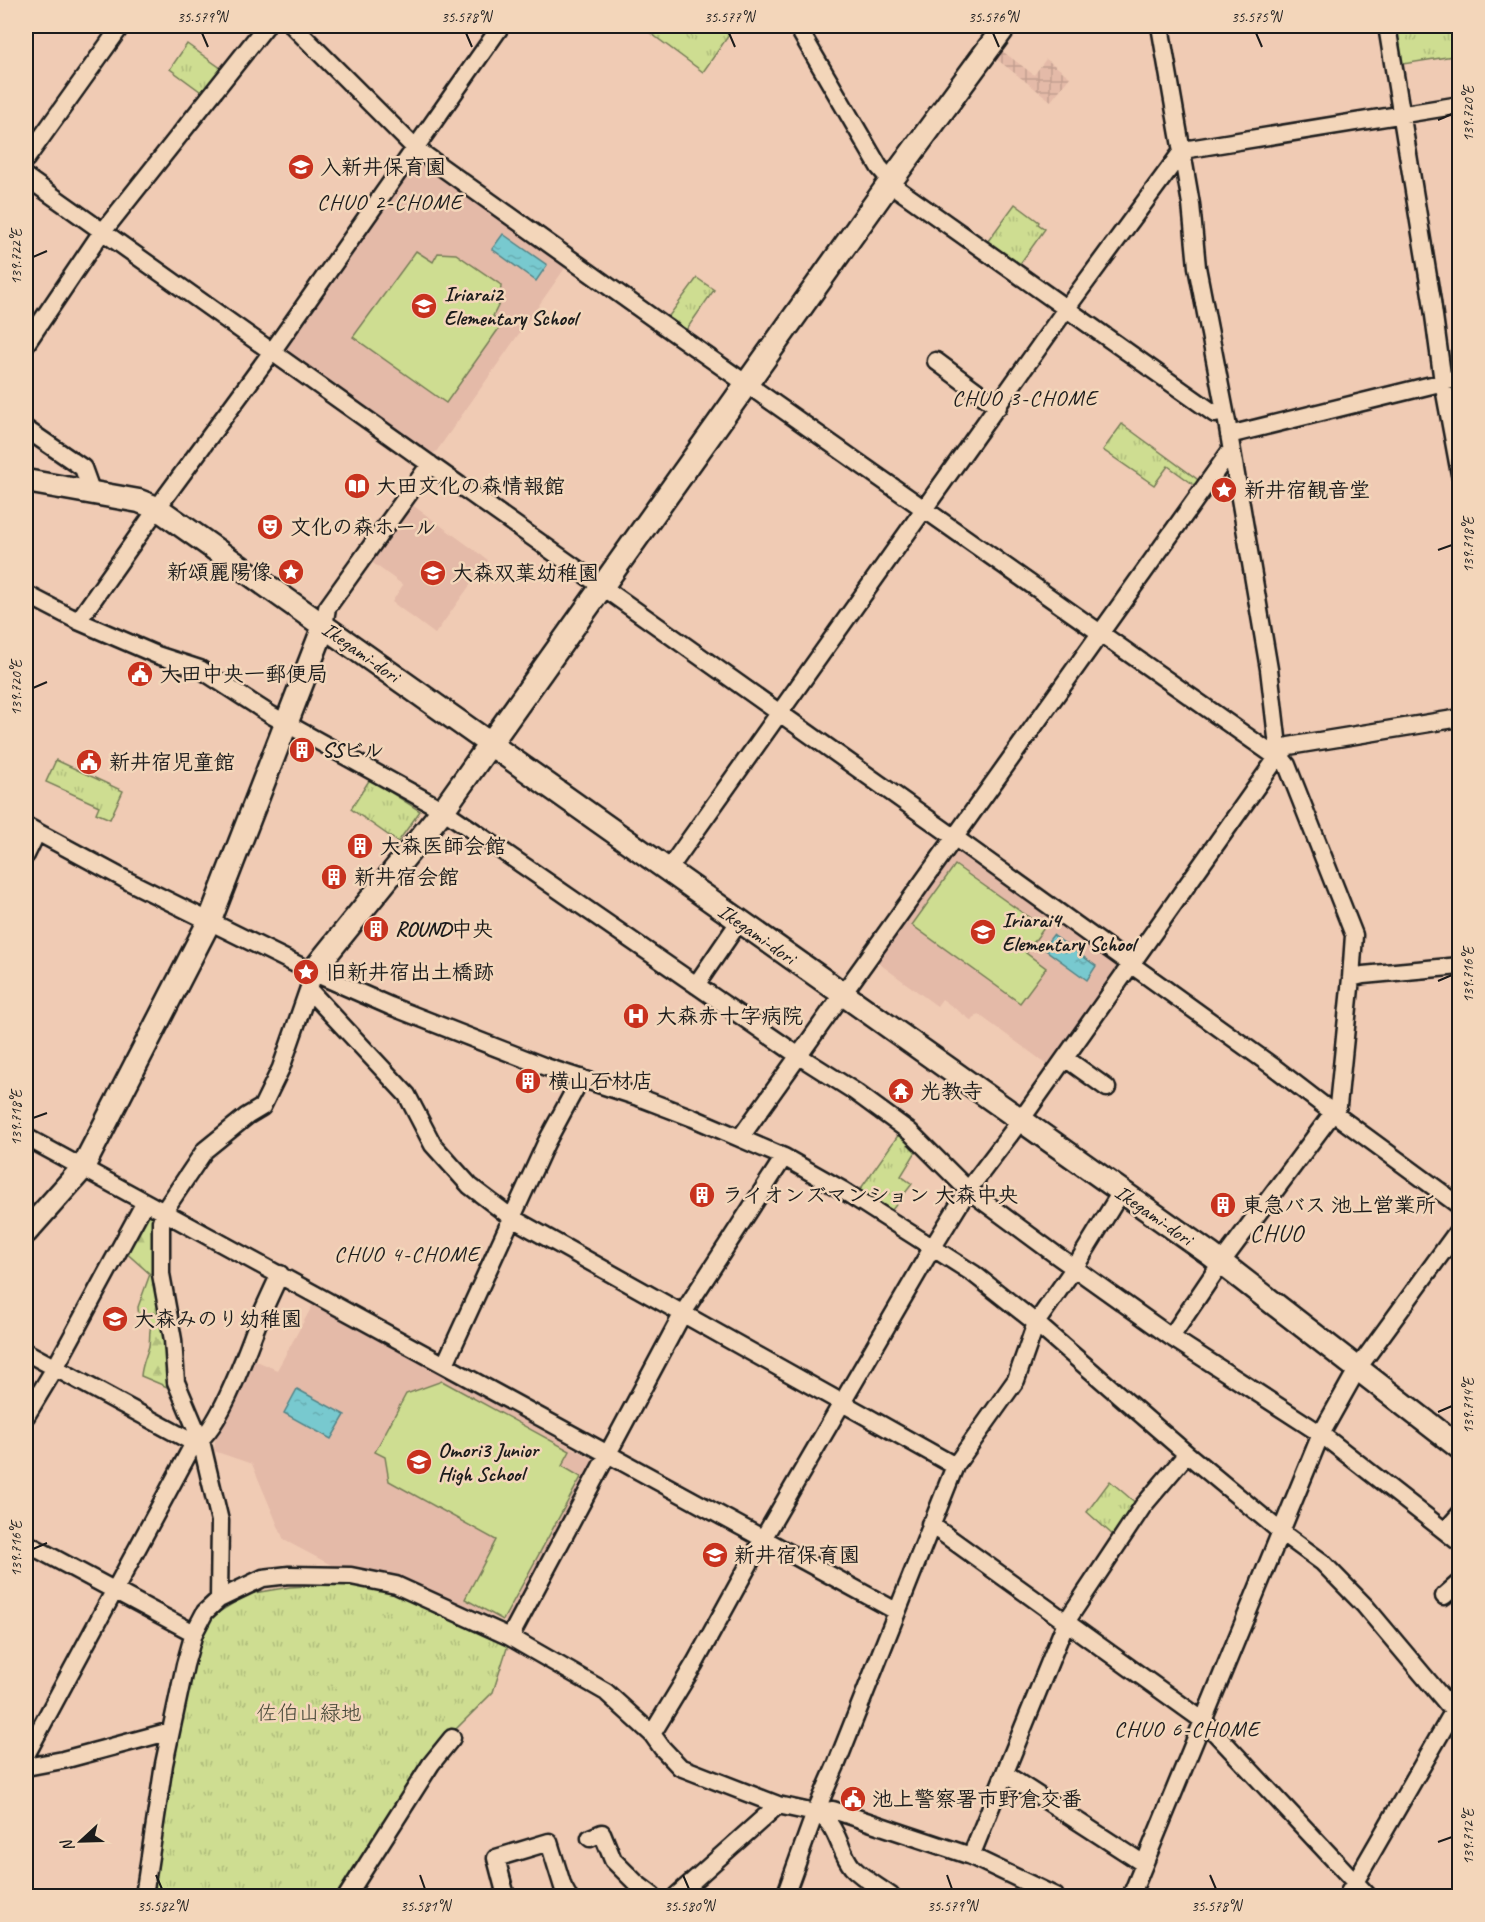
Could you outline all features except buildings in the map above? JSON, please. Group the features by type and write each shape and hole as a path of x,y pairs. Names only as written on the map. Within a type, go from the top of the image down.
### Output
{"street":[{"path":"26,159 121,26"},
{"path":"26,344 103,233 266,26"},
{"path":"293,26 415,148 1100,634 1272,754 1279,755"},
{"path":"78,621 157,508 271,353 501,26"},
{"path":"797,26 879,167 899,190 1215,414 1225,412"},
{"path":"219,1599 220,1521 197,1442 176,1382 173,1340 161,1274 161,1221 164,1213 205,1150 247,1116 262,1107 280,1068 311,981 443,810 891,181 1005,26"},
{"path":"1160,26 1191,204 1197,267 1225,412 1269,669 1279,755 1287,765 1354,935 1338,1106 1221,1263 1172,1337"},
{"path":"1387,26 1430,289 1451,380 1460,474"},
{"path":"668,870 1066,309 1182,150 1460,105"},
{"path":"26,177 955,837 1267,1061 1460,1206"},
{"path":"936,361 998,407"},
{"path":"740,1138 1100,634 1230,442 1451,380"},
{"path":"26,429 83,468 92,493"},
{"path":"26,1232 82,1169 210,920 324,626 327,608 430,464"},
{"name":"Ikegami-dori","path":"26,481 139,501 157,508 1221,1263 1460,1448"},
{"path":"26,594 78,621 157,655 200,669 287,724 443,810 799,1056 854,1091 910,1132 969,1190 1172,1337 1321,1434 1460,1543"},
{"path":"652,1734 695,1663 764,1538 969,1190 1279,755 1289,746 1460,718"},
{"path":"26,855 31,829 210,920 311,981 390,1006 638,1097 784,1157 844,1191 974,1274 1036,1323 1281,1532 1322,1562 1365,1606 1456,1715 1351,1889"},
{"path":"696,984 739,922"},
{"path":"1351,978 1460,966"},
{"path":"311,981 407,1095 433,1146 470,1186 512,1218 955,1466"},
{"path":"1065,1058 1107,1088"},
{"path":"445,1364 546,1143 581,1078"},
{"path":"26,1137 896,1611"},
{"path":"510,1638 683,1313 784,1157"},
{"path":"785,1896 815,1813 955,1466 1016,1380 1036,1323 1075,1268 1122,1192"},
{"path":"26,1416 145,1202"},
{"path":"1131,1896 1321,1434 1358,1368 1460,1228"},
{"path":"26,1755 197,1442 213,1426 235,1381 280,1274"},
{"path":"26,1352 197,1442"},
{"path":"971,1856 1066,1622 1143,1506 1187,1454"},
{"path":"1445,1532 1460,1514"},
{"path":"930,1524 1202,1720 1351,1889 1368,1896"},
{"path":"26,1543 194,1633"},
{"path":"144,1896 171,1731 194,1633 205,1612 219,1599 262,1578 289,1575 351,1576 396,1585 510,1638 606,1692 652,1734 680,1767 778,1805 822,1815 837,1835 852,1867 891,1896"},
{"path":"1444,1596 1460,1582"},
{"path":"26,1767 63,1760 171,1731"},
{"path":"347,1896 431,1764 452,1738"},
{"path":"1005,1774 1144,1864"},
{"path":"676,1896 778,1805"},
{"path":"815,1813 833,1810 971,1856 1055,1896"},
{"path":"590,1838 602,1833 613,1860 653,1896"},
{"path":"506,1896 496,1858 549,1842 568,1896"}],"shaded area":[{"path":"997,47 1034,75 1046,59 1070,77 1051,101 991,55"},
{"name":"Iriarai2 Elementary School","path":"418,156 563,260 565,268 436,452 427,455 285,356 283,344"},
{"name":"大森双葉幼稚園","path":"411,504 488,560 435,634 392,602 403,585 370,561"},
{"name":"Iriarai4 Elementary School","path":"957,852 1116,966 1117,973 1052,1068 978,1014 972,1021 942,999 937,1006 877,962 953,853"},
{"name":"Omori3 Junior High School","path":"315,1301 594,1460 511,1624 403,1579 335,1567 284,1540 252,1464 214,1451 216,1431 250,1358 277,1370"}],"green space":[{"path":"641,26 704,26 708,28 717,26 729,35 703,72"},
{"path":"1391,26 1459,26 1459,55 1397,65"},
{"path":"187,44 222,69 204,94 170,69"},
{"path":"1015,204 1045,229 1017,268 985,245"},
{"path":"416,251 433,262 438,253 456,254 501,285 500,302 493,316 502,324 446,403 353,337"},
{"path":"697,278 714,290 684,333 666,320"},
{"path":"1122,424 1201,482 1197,487 1168,466 1154,485 1103,450"},
{"path":"56,760 123,791 110,819 96,813 99,806 46,782"},
{"path":"370,779 420,811 398,842 351,809"},
{"path":"955,865 1044,928 1026,953 1046,968 1020,1003 912,925"},
{"path":"899,1134 917,1150 901,1176 912,1184 892,1210 859,1191"},
{"path":"145,1208 155,1213 172,1389 141,1376 149,1346 151,1325 139,1318 138,1307 150,1274 123,1250"},
{"path":"442,1381 570,1451 562,1466 581,1477 503,1620 465,1599 496,1540 389,1481 385,1457 375,1452 406,1394"},
{"path":"1110,1481 1138,1505 1115,1537 1087,1512"},
{"name":"佐伯山緑地","path":"383,1582 508,1645 493,1692 454,1731 341,1893 330,1896 147,1896 194,1633 219,1612 248,1594 290,1587"}],"water":[{"path":"503,234 547,265 536,281 492,249"},
{"path":"1053,935 1096,966 1087,980 1043,948"},
{"path":"297,1389 345,1415 331,1439 284,1413"}],"place":[{"name":"入新井保育園","path":"301,167"},
{"name":"Iriarai2 Elementary School","path":"424,306"},
{"name":"大田文化の森情報館","path":"357,486"},
{"name":"新井宿観音堂","path":"1224,490"},
{"name":"文化の森ホール","path":"270,527"},
{"name":"新頌麗陽像","path":"291,572"},
{"name":"大森双葉幼稚園","path":"433,573"},
{"name":"大田中央一郵便局","path":"140,674"},
{"name":"SSビル","path":"302,750"},
{"name":"新井宿児童館","path":"89,762"},
{"name":"大森医師会館","path":"360,846"},
{"name":"新井宿会館","path":"334,877"},
{"name":"ROUND中央","path":"376,929"},
{"name":"Iriarai4 Elementary School","path":"983,932"},
{"name":"旧新井宿出土橋跡","path":"306,972"},
{"name":"大森赤十字病院","path":"636,1016"},
{"name":"横山石材店","path":"528,1081"},
{"name":"光教寺","path":"901,1091"},
{"name":"ライオンズマンション 大森中央","path":"702,1195"},
{"name":"東急バス 池上営業所","path":"1223,1205"},
{"name":"大森みのり幼稚園","path":"115,1319"},
{"name":"Omori3 Junior High School","path":"419,1462"},
{"name":"新井宿保育園","path":"715,1555"},
{"name":"池上警察署市野倉交番","path":"853,1799"}],"district":[{"name":"CHUO 2-CHOME","path":"390,202"},
{"name":"CHUO 3-CHOME","path":"1025,398"},
{"name":"CHUO","path":"1277,1233"},
{"name":"CHUO 4-CHOME","path":"407,1254"},
{"name":"CHUO 6-CHOME","path":"1187,1729"}]}
